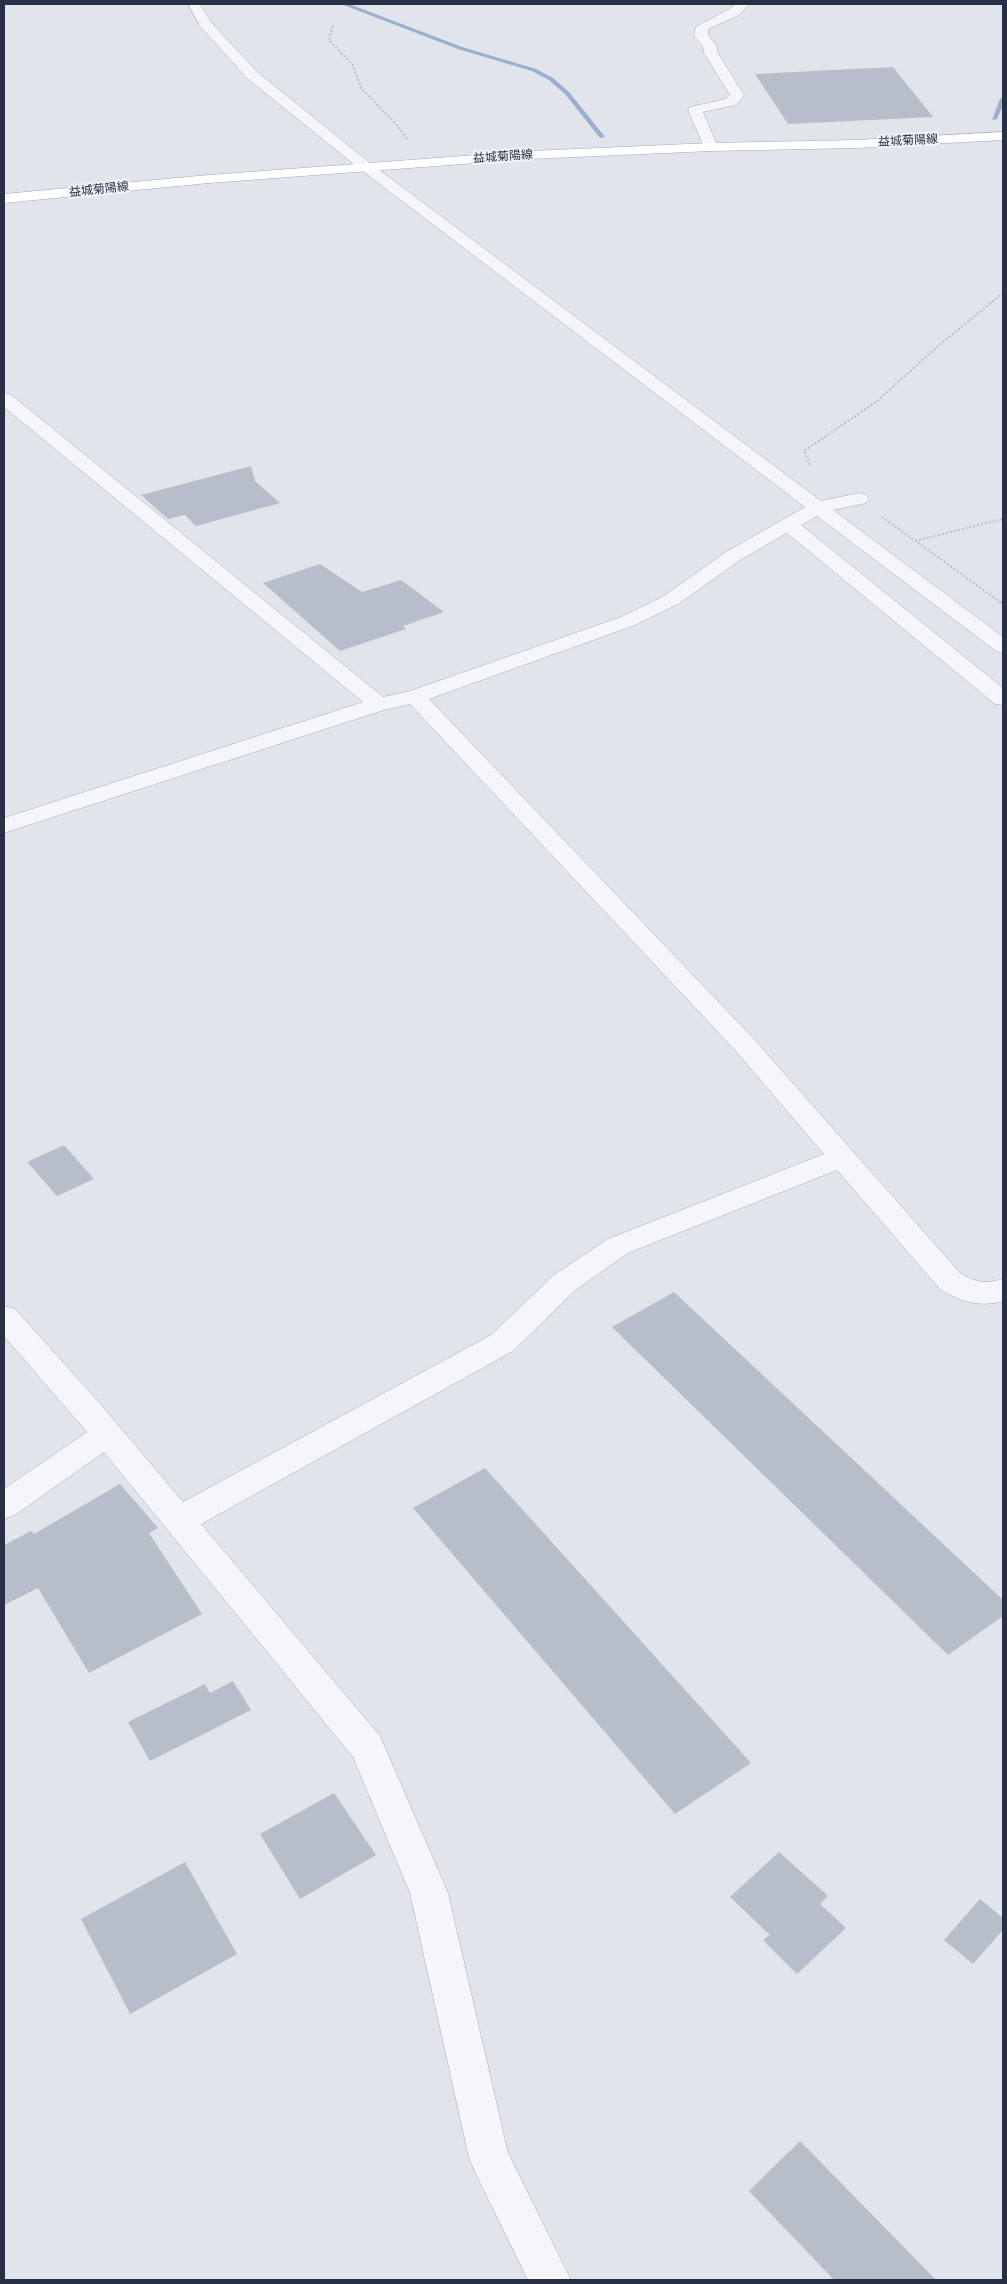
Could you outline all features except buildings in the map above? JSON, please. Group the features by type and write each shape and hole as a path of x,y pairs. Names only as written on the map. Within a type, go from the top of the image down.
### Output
{"main road":[{"name":"益城菊陽線","path":"4,199 424,162 540,155 856,144 1003,136"}],"street":[{"path":"194,4 205,23 252,75 365,166 1003,647"},
{"path":"711,148 696,110 731,102 737,95 711,52 709,45 701,36 702,27 734,12 743,4"},
{"path":"4,398 379,704"},
{"path":"4,826 379,704 414,697 628,621 671,600 733,556 819,507 859,499"},
{"path":"788,524 1003,699"},
{"path":"414,697 744,1044 950,1281 964,1290 981,1294 992,1295 1003,1290"},
{"path":"178,1520 502,1343 564,1283 618,1246 842,1157"},
{"path":"4,1316 107,1434 367,1746 429,1893 489,2158 550,2280"},
{"path":"4,1506 107,1434"}],"path":[{"path":"333,26 329,40 353,65 361,88 395,123 424,162"},
{"path":"1003,293 876,402 804,451 810,464 1003,604"},
{"path":"915,541 1003,519"}],"waterway":[{"path":"344,4 460,48 534,70 551,79 567,93 602,137"},
{"path":"994,119 1003,99"}]}
